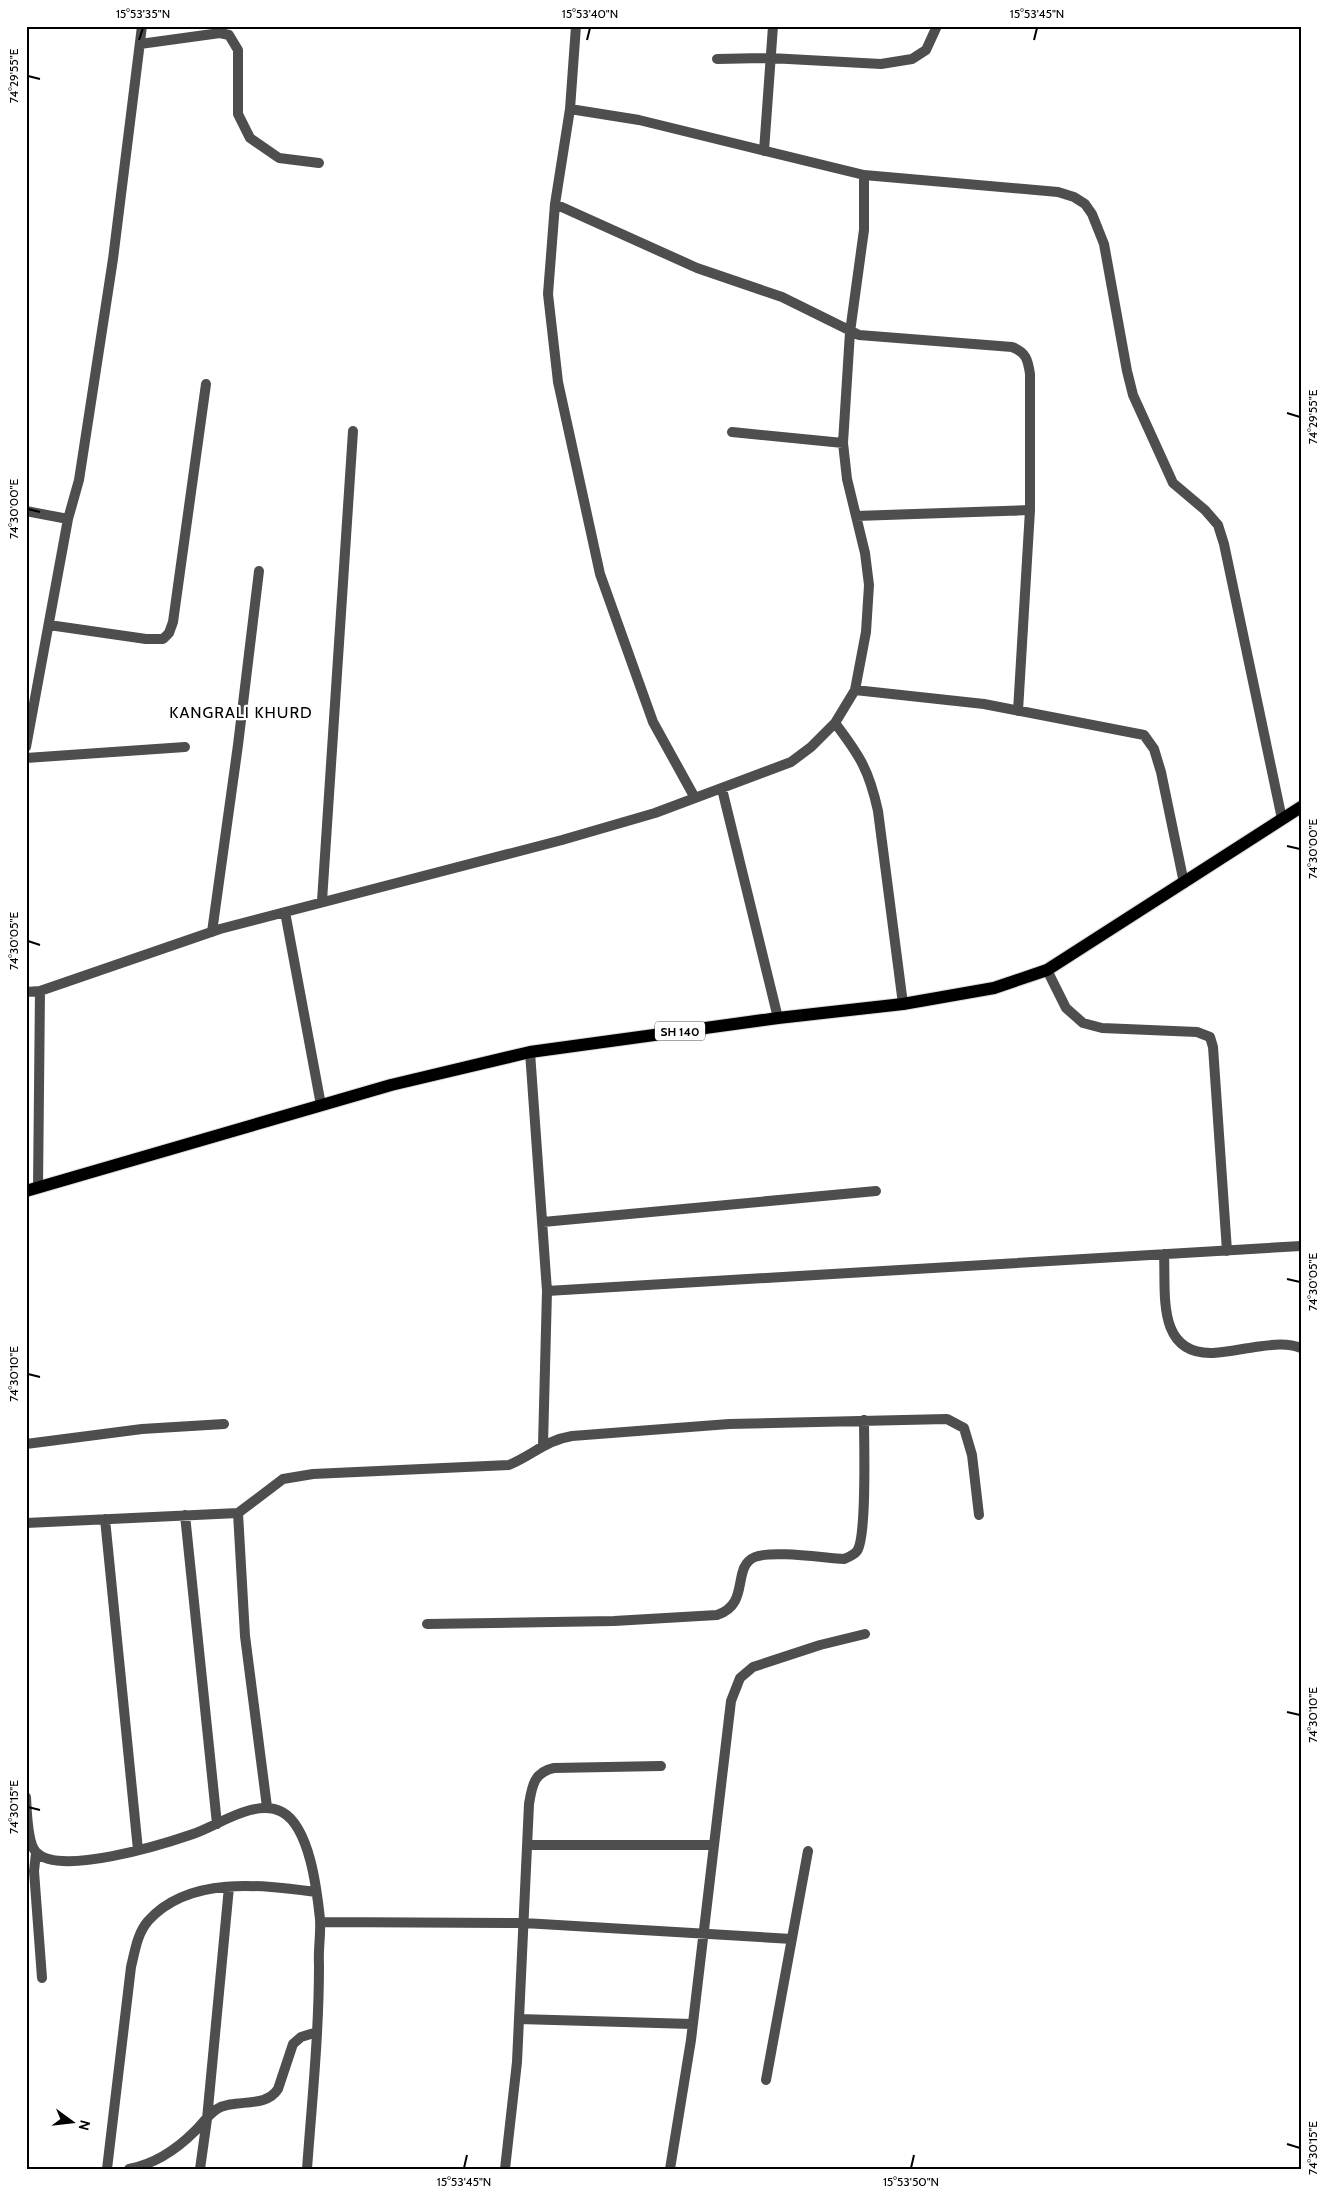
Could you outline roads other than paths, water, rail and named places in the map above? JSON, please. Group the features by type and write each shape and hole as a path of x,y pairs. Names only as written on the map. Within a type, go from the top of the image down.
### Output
{"main road":[{"name":"SH 140","path":"32,1189 391,1085 530,1052 778,1018 903,1004 994,988 1047,970 1301,807"}],"street":[{"path":"26,747 27,732 68,519 79,480 110,278 142,26"},
{"path":"576,26 570,109 555,204 548,294 558,382 600,574 653,722 695,798"},
{"path":"764,151 773,26"},
{"path":"717,59 770,58 880,64 912,59 926,50 937,26"},
{"path":"140,44 220,33 229,35 238,50 238,114 250,138 279,158 319,163"},
{"path":"570,109 639,120 864,175 1058,192 1074,197 1085,204 1092,214 1104,244 1133,395 1173,483 1205,510 1218,525 1224,544 1282,819"},
{"path":"26,992 40,991 212,932 322,901 562,840 655,813 791,762 812,747 835,723 855,690 866,632 869,585 865,553 847,479 843,442 850,332 864,230 864,175"},
{"path":"555,204 697,268 782,297 850,332 869,337 1012,347 1026,355 1030,374 1030,510 1018,711"},
{"path":"49,625 146,639 163,639 169,633 173,622 206,384"},
{"path":"322,901 353,431"},
{"path":"732,432 843,442"},
{"path":"856,516 1030,510"},
{"path":"26,511 68,519"},
{"path":"212,932 238,745 259,571"},
{"path":"855,690 984,704 1144,735 1151,742 1161,772 1184,883"},
{"path":"835,723 865,767 872,787 878,812 903,1004"},
{"path":"26,758 185,747"},
{"path":"722,789 778,1018"},
{"path":"285,912 321,1105"},
{"path":"1047,970 1066,1008 1083,1023 1102,1028 1197,1032 1210,1038 1213,1047 1227,1251"},
{"path":"32,1189 40,991"},
{"path":"530,1052 547,1291 543,1445"},
{"path":"543,1222 876,1191"},
{"path":"547,1291 1301,1246"},
{"path":"1164,1254 1166,1316 1171,1333 1180,1343 1192,1350 1211,1353 1272,1345 1292,1344 1301,1348"},
{"path":"26,1523 238,1513 283,1479 313,1474 509,1465 527,1458 543,1445 557,1438 572,1436 719,1424 947,1419 964,1428 972,1454 979,1515"},
{"path":"428,1624 614,1621 717,1615 726,1612 733,1606 738,1597 743,1570 754,1557 770,1554 844,1559 852,1556 858,1550 863,1525 864,1420"},
{"path":"26,1444 142,1428 224,1424"},
{"path":"238,1513 245,1636 267,1807"},
{"path":"184,1515 217,1824"},
{"path":"105,1519 138,1850"},
{"path":"670,2169 692,2024 731,1701 740,1678 754,1666 865,1634"},
{"path":"505,2169 517,2062 527,1845 532,1787 535,1779 544,1770 554,1768 661,1766"},
{"path":"26,1797 31,1844 36,1853 44,1858 62,1861 120,1855 194,1834 252,1809 267,1807 283,1812 293,1823 302,1836 308,1852 320,1922 317,2032 307,2169"},
{"path":"527,1845 714,1845"},
{"path":"766,2080 808,1851"},
{"path":"36,1853 34,1871 42,1978"},
{"path":"107,2169 131,1967 137,1940 148,1922 166,1906 192,1894 229,1887 265,1886 316,1892"},
{"path":"200,2169 207,2119 229,1887"},
{"path":"320,1922 524,1922 792,1939"},
{"path":"519,2019 692,2024"},
{"path":"129,2169 155,2161 172,2151 217,2109 231,2104 263,2101 274,2095 278,2089 293,2044 301,2037 317,2032"}],"district":[{"name":"KANGRALI KHURD","path":"241,712"}]}
